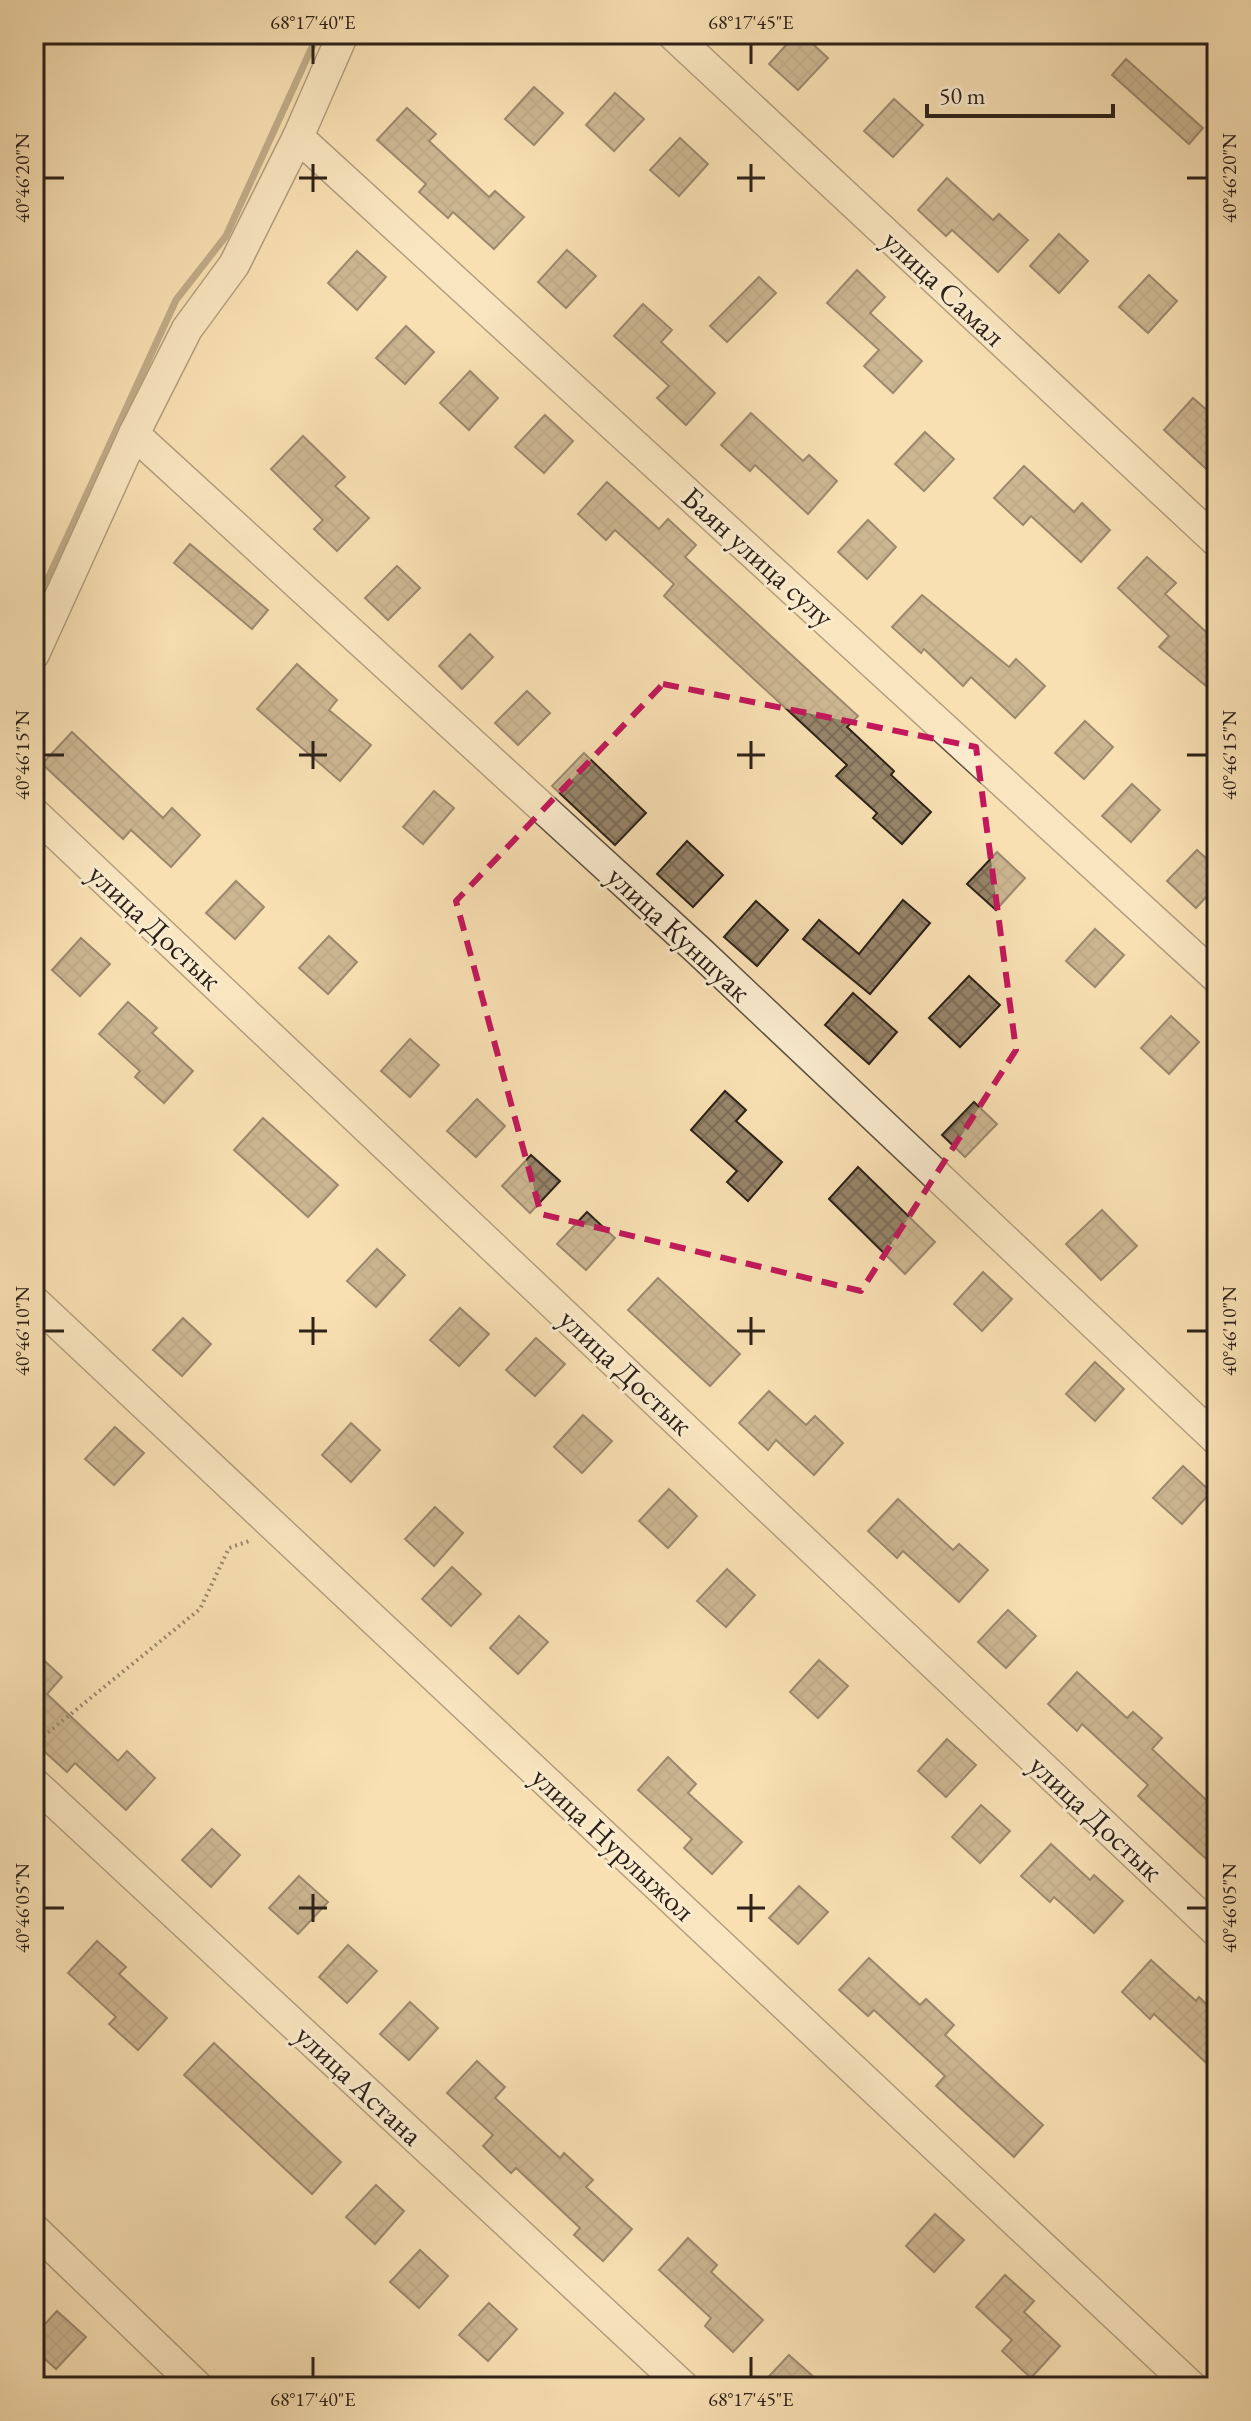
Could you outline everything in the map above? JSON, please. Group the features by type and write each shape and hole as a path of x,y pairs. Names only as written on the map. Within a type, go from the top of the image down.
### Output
{"street":[{"path":"34,654 134,434 187,329 234,265 298,137 343,34"},
{"name":"улица Самал","path":"672,34 1217,542"},
{"name":"Баян улица сулу","path":"298,137 1216,973"},
{"name":"улица Куншуак","path":"134,434 699,951 1217,1440"},
{"name":"улица Достык","path":"34,813 1217,1932"},
{"name":"улица Нурлыжол","path":"34,1301 1192,2387"},
{"name":"улица Астана","path":"34,1783 684,2387"},
{"path":"34,2229 198,2387"}],"path":[{"path":"34,1744 200,1609 229,1548 279,1531"}],"highlighted area":[{"path":"663,684 976,747 1016,1050 861,1291 541,1214 456,901"}],"building":[{"path":"796,34 802,34 828,58 798,90 769,64"},
{"path":"1126,59 1203,128 1189,144 1112,75"},
{"path":"534,87 563,113 534,145 505,119"},
{"path":"615,93 644,119 614,151 586,125"},
{"path":"894,99 923,125 893,157 864,131"},
{"path":"407,108 436,134 429,141 489,197 495,191 524,217 494,249 453,212 448,218 419,192 426,184 377,140"},
{"path":"680,138 708,164 679,196 650,170"},
{"path":"947,178 993,220 999,214 1028,240 998,272 952,230 946,236 918,210"},
{"path":"1059,234 1088,261 1059,293 1030,266"},
{"path":"567,250 596,276 566,308 538,282"},
{"path":"357,251 386,277 357,310 328,283"},
{"path":"857,270 885,297 870,313 922,361 893,393 864,366 879,350 827,303"},
{"path":"1149,275 1177,301 1148,333 1119,307"},
{"path":"759,277 776,293 727,342 710,326"},
{"path":"643,304 672,330 661,342 715,393 686,425 657,398 669,386 614,336"},
{"path":"406,326 434,352 405,384 376,358"},
{"path":"470,371 498,398 469,430 440,403"},
{"path":"1193,398 1217,419 1217,479 1164,430"},
{"path":"751,413 803,461 809,455 837,481 808,514 755,465 750,471 721,445"},
{"path":"545,415 573,441 544,473 515,447"},
{"path":"925,432 954,459 924,491 895,464"},
{"path":"303,436 345,477 335,486 369,518 337,551 314,529 323,520 271,469"},
{"path":"1024,466 1074,512 1082,503 1110,530 1081,562 1031,516 1023,525 994,498"},
{"path":"607,482 659,529 668,519 696,545 685,557 858,716 847,727 894,771 891,775 931,812 902,844 873,818 877,813 836,776 847,765 664,596 674,584 615,530 606,540 578,514"},
{"path":"868,520 896,547 867,579 838,552"},
{"path":"190,544 268,610 252,629 174,563"},
{"path":"1147,557 1176,583 1165,594 1217,642 1217,695 1159,647 1169,636 1118,588"},
{"path":"397,566 420,588 388,620 365,598"},
{"path":"922,595 1009,667 1016,659 1045,686 1015,718 971,677 963,686 924,649 921,653 892,627"},
{"path":"470,634 493,657 462,689 439,666"},
{"path":"297,664 337,700 329,710 371,745 340,781 257,709"},
{"path":"527,691 550,713 518,745 495,723"},
{"path":"1085,721 1113,747 1084,779 1055,753"},
{"path":"72,732 163,818 172,808 200,835 171,867 131,830 123,839 42,764"},
{"path":"584,753 646,813 615,845 552,786"},
{"path":"1132,784 1160,810 1131,842 1102,816"},
{"path":"434,791 454,808 423,844 403,827"},
{"path":"687,841 723,875 693,907 657,874"},
{"path":"1197,850 1217,868 1217,885 1196,908 1167,881"},
{"path":"997,852 1025,878 996,910 967,884"},
{"path":"236,881 264,907 235,939 206,913"},
{"path":"903,900 930,923 870,994 803,939 819,920 859,954"},
{"path":"756,901 788,930 757,966 724,937"},
{"path":"1095,929 1124,955 1095,987 1066,961"},
{"path":"329,936 357,962 328,994 299,968"},
{"path":"81,938 110,964 80,996 52,970"},
{"path":"969,976 1000,1005 960,1047 929,1018"},
{"path":"853,993 897,1032 869,1064 825,1025"},
{"path":"128,1002 157,1028 152,1033 193,1071 164,1103 135,1077 140,1071 99,1034"},
{"path":"1171,1016 1199,1042 1169,1074 1141,1048"},
{"path":"410,1039 439,1065 410,1097 381,1071"},
{"path":"725,1091 746,1110 736,1121 782,1162 748,1201 727,1182 737,1171 691,1130"},
{"path":"477,1099 505,1126 476,1157 447,1131"},
{"path":"974,1102 997,1124 965,1157 942,1135"},
{"path":"263,1118 338,1185 308,1217 234,1150"},
{"path":"531,1155 560,1181 530,1213 502,1186"},
{"path":"858,1167 935,1242 905,1274 829,1199"},
{"path":"1102,1210 1137,1246 1101,1280 1066,1244"},
{"path":"587,1212 615,1238 586,1270 557,1244"},
{"path":"377,1249 405,1275 376,1307 347,1281"},
{"path":"983,1272 1012,1299 982,1331 954,1304"},
{"path":"658,1278 740,1354 710,1386 628,1310"},
{"path":"460,1308 489,1334 459,1366 430,1340"},
{"path":"183,1318 211,1344 182,1376 153,1350"},
{"path":"536,1338 565,1364 535,1396 506,1370"},
{"path":"1095,1362 1124,1389 1095,1421 1066,1394"},
{"path":"769,1391 806,1425 815,1416 843,1443 814,1475 776,1440 768,1450 739,1423"},
{"path":"583,1415 612,1441 582,1473 554,1447"},
{"path":"351,1423 380,1450 351,1482 322,1455"},
{"path":"115,1427 144,1453 114,1485 85,1459"},
{"path":"1183,1466 1211,1492 1182,1524 1153,1498"},
{"path":"669,1489 697,1516 668,1548 639,1521"},
{"path":"898,1499 953,1550 959,1544 988,1570 959,1602 903,1551 897,1558 868,1531"},
{"path":"435,1507 463,1533 434,1566 405,1539"},
{"path":"452,1567 481,1594 451,1626 422,1599"},
{"path":"727,1569 755,1595 726,1627 697,1601"},
{"path":"1008,1610 1036,1636 1006,1668 978,1642"},
{"path":"519,1616 548,1642 518,1674 490,1648"},
{"path":"34,1651 62,1677 47,1694 118,1761 127,1751 155,1778 126,1810 75,1763 67,1772 34,1742"},
{"path":"819,1660 848,1686 818,1718 790,1692"},
{"path":"1077,1672 1127,1718 1133,1712 1162,1738 1152,1749 1217,1810 1217,1869 1138,1796 1148,1785 1082,1724 1077,1731 1048,1704"},
{"path":"947,1739 976,1765 946,1797 918,1771"},
{"path":"668,1757 696,1784 688,1793 742,1842 712,1874 684,1848 692,1839 638,1790"},
{"path":"981,1805 1010,1831 980,1863 952,1837"},
{"path":"212,1829 240,1855 211,1887 182,1860"},
{"path":"1051,1844 1090,1880 1094,1875 1123,1901 1094,1933 1054,1897 1050,1902 1021,1876"},
{"path":"299,1876 328,1902 298,1934 269,1908"},
{"path":"799,1886 828,1912 798,1944 769,1918"},
{"path":"97,1941 126,1967 119,1974 167,2018 138,2050 109,2024 116,2017 68,1973"},
{"path":"348,1945 377,1971 347,2003 319,1977"},
{"path":"869,1958 920,2005 926,1999 954,2025 945,2035 1043,2125 1014,2157 936,2086 945,2076 874,2010 868,2016 839,1990"},
{"path":"1151,1960 1196,2001 1199,1997 1217,2014 1217,2073 1154,2014 1150,2019 1122,1992"},
{"path":"410,2002 438,2028 409,2060 380,2034"},
{"path":"214,2043 341,2162 312,2194 184,2075"},
{"path":"477,2061 505,2087 495,2098 560,2158 564,2153 593,2180 586,2187 632,2229 603,2261 574,2235 580,2228 516,2168 511,2173 483,2146 493,2135 447,2093"},
{"path":"376,2185 404,2211 375,2244 346,2217"},
{"path":"935,2214 964,2240 934,2272 906,2246"},
{"path":"688,2238 717,2265 711,2272 763,2320 733,2352 705,2326 711,2318 659,2270"},
{"path":"420,2250 448,2276 419,2308 390,2282"},
{"path":"1005,2275 1034,2301 1024,2312 1060,2346 1031,2378 1002,2351 1012,2340 976,2307"},
{"path":"489,2303 517,2329 488,2361 459,2335"},
{"path":"57,2311 86,2337 56,2369 34,2349 34,2336"},
{"path":"789,2355 825,2387 759,2387"}],"waterway":[{"path":"34,609 176,300 226,236 318,34"}]}
